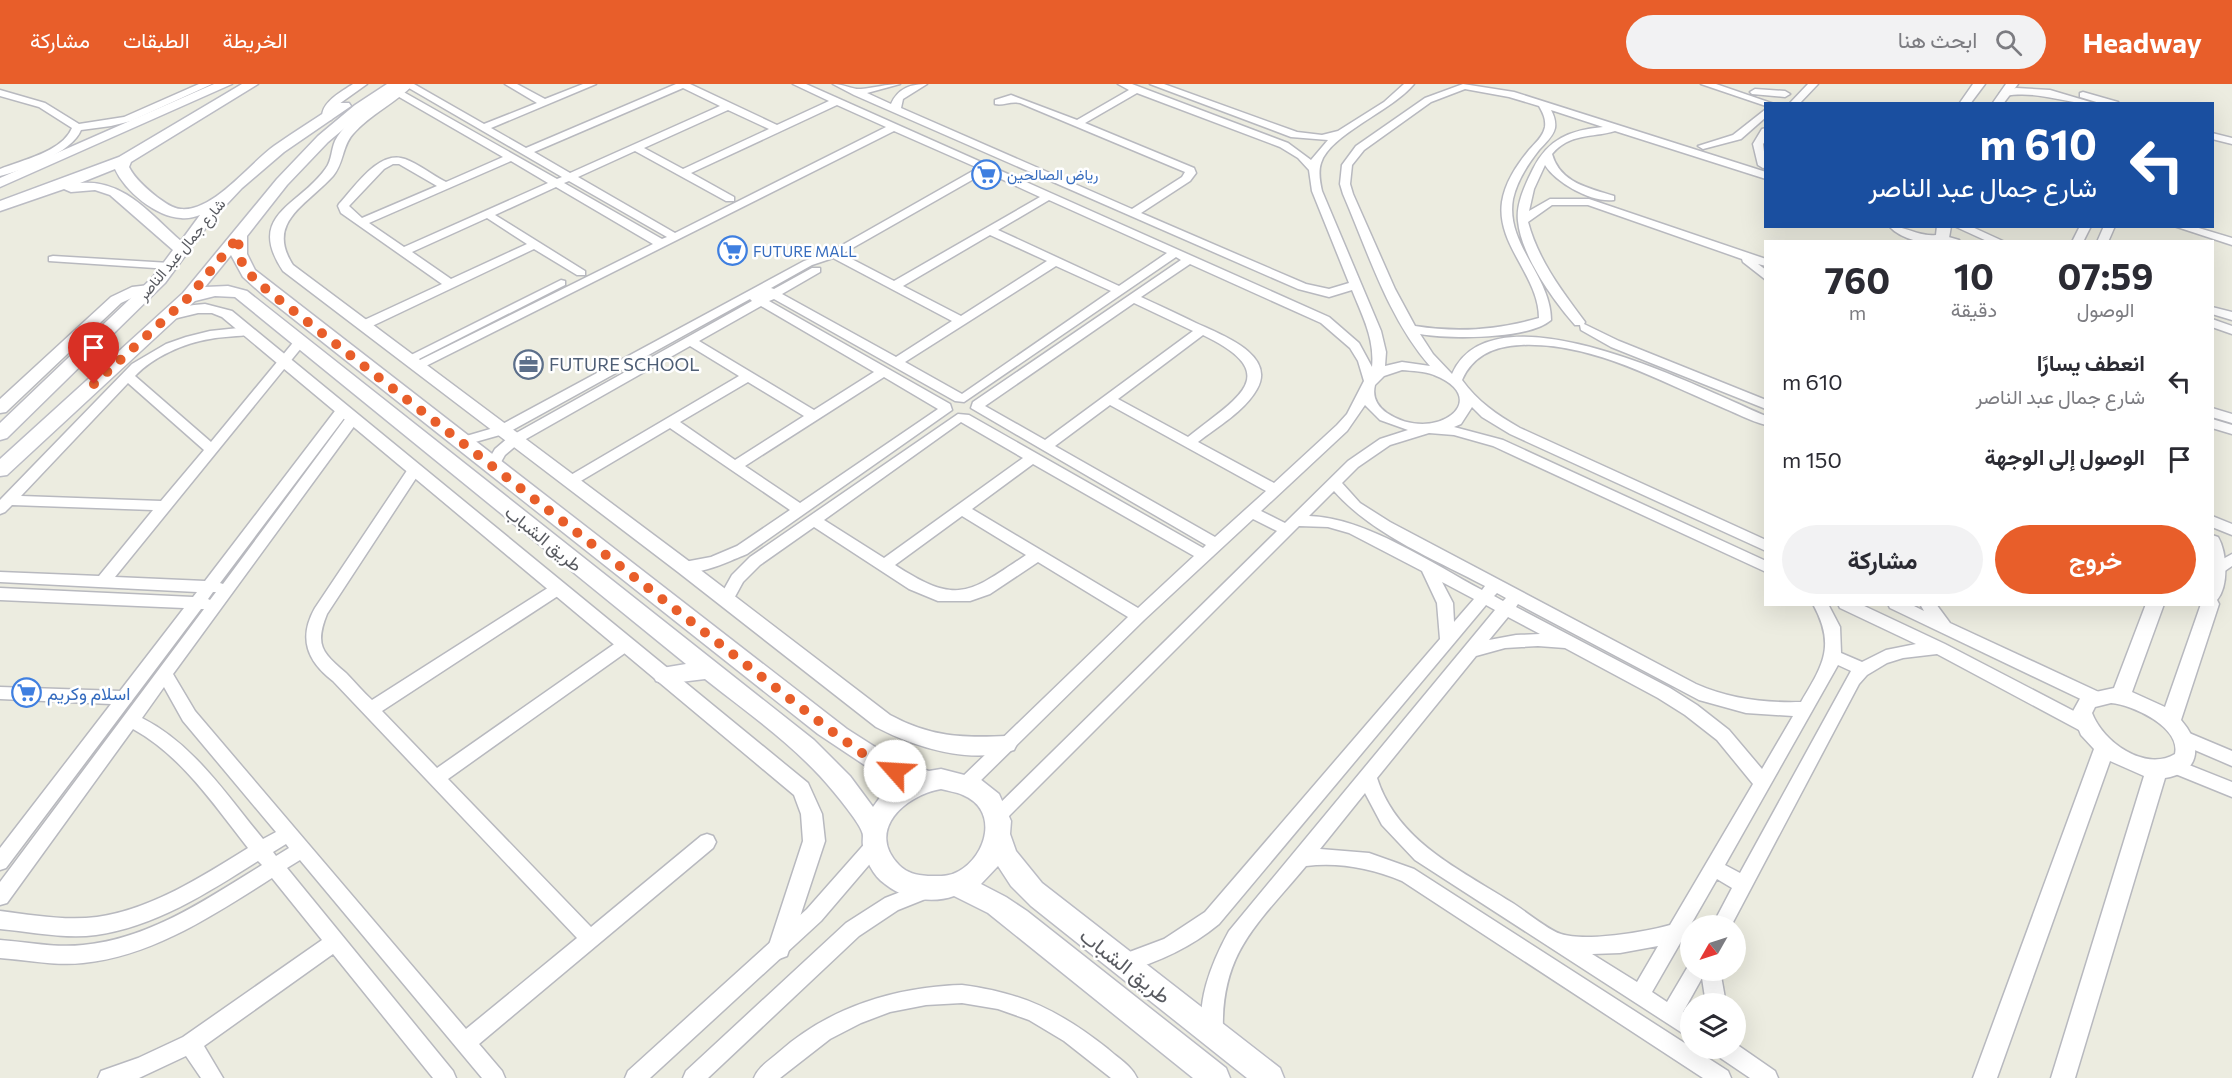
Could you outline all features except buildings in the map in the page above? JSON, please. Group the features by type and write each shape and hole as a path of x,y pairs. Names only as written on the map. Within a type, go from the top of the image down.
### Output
{"main road":[{"path":"1,180 225,84"},
{"path":"0,206 124,160 251,84"},
{"name":"شارع جمال عبد الناصر","path":"0,434 149,289 170,266 218,204 279,149 377,84"},
{"name":"شارع جمال عبد الناصر","path":"0,470 56,421 126,352 189,297 282,182 343,121 406,89"},
{"path":"148,118 174,115 185,118 187,124"},
{"path":"279,149 297,143 313,150"},
{"path":"124,160 123,173 127,178 167,210 190,213 218,204"},
{"path":"0,201 80,187 108,189 123,198 182,249"},
{"name":"طريق الشباب","path":"239,236 239,257 244,268 253,278 847,742 869,758 895,771 928,781"},
{"name":"طريق الشباب","path":"189,297 214,290 241,294 806,747 841,783 874,838"},
{"path":"69,368 73,372 91,370 126,352"},
{"path":"664,675 708,670"},
{"path":"954,780 966,784 986,796 998,827 989,861 974,874 956,884 929,889 909,885 892,876 877,858 874,838 885,807 904,790 928,781 954,780"},
{"name":"طريق الشباب","path":"998,827 1005,859 1020,880 1270,1078"},
{"name":"طريق الشباب","path":"956,884 997,905 1018,920 1216,1078"}],"street":[{"path":"0,93 42,105 77,127 94,127 121,121 207,84"},
{"path":"327,118 327,112 335,102 361,84"},
{"path":"432,84 406,89 346,135 338,148 337,161 333,168 290,209 280,222 275,247 279,258 288,268 684,567 883,721 908,735 938,744 970,746 1007,744"},
{"path":"510,84 545,103"},
{"path":"483,128 591,84"},
{"path":"525,152 683,84 777,129"},
{"path":"798,84 1332,325 1352,341 1362,354 1372,381"},
{"path":"838,84 1310,290 1339,292 1356,285"},
{"path":"857,93 895,84"},
{"path":"896,110 898,98 922,84"},
{"path":"1123,84 1284,145 1302,156 1314,169"},
{"path":"1155,84 1295,135 1322,138 1345,132"},
{"path":"1409,84 1384,107 1323,149 1314,169 1317,191 1323,203 1341,222 1356,285 1378,341 1368,399 1373,408 1383,416 1410,427 1476,436 1522,453 1764,566"},
{"path":"1438,84 1496,91 1542,101 1764,165"},
{"path":"1483,84 1465,87 1428,100 1360,148 1347,165 1345,174 1345,184 1352,204 1410,329 1424,352 1466,394 1501,424 1764,545"},
{"path":"1515,84 1542,101 1618,129 1764,175"},
{"path":"1706,84 1765,102"},
{"path":"1728,84 1763,93 1785,93"},
{"path":"1774,102 1795,84"},
{"path":"1795,102 1812,84"},
{"path":"1965,102 1978,84"},
{"path":"2048,84 2088,102"},
{"path":"1998,102 2008,88 2071,95 2105,102"},
{"path":"406,89 483,128 670,234"},
{"path":"406,89 512,158 657,241"},
{"path":"1078,123 1137,89"},
{"path":"998,102 1019,99 1190,170 1191,173 1186,179 1133,213"},
{"path":"683,173 837,101"},
{"path":"1542,101 1551,124 1545,137 1511,186 1507,220 1513,238 1544,302 1544,320 1540,329 1543,334 1566,344 1611,355 1764,420"},
{"path":"404,252 728,106"},
{"path":"1703,146 1727,141 1745,131 1764,114"},
{"path":"670,234 730,199 889,125"},
{"path":"413,362 889,125"},
{"path":"1,180 61,146 75,134 77,127"},
{"path":"1450,377 1476,353 1490,348 1518,341 1566,344 1584,341 1588,337 1582,324 1557,294 1528,238 1523,221 1525,198 1547,154 1558,141 1585,132 1618,129"},
{"path":"2214,130 2232,135"},
{"path":"1745,131 1763,134 1758,151 1764,165"},
{"path":"2214,136 2232,141"},
{"path":"1545,137 1554,137 1558,141"},
{"path":"635,147 730,199"},
{"path":"1547,154 1551,169 1571,184 1764,252"},
{"path":"362,222 512,158"},
{"path":"445,186 401,161 385,163 344,206 345,211 450,284"},
{"path":"492,466 508,435 755,298 818,269 834,254 987,168"},
{"path":"1571,184 1566,185 1566,189 1589,202 1764,262"},
{"path":"894,286 1049,196"},
{"path":"1523,221 1531,213 1550,202 1569,200 1589,202"},
{"path":"1323,203 1338,208 1352,204"},
{"path":"1099,219 1118,207"},
{"path":"487,214 581,273"},
{"path":"1341,222 1362,225"},
{"path":"1964,228 1995,240"},
{"path":"2184,228 2232,242"},
{"path":"2212,228 2232,234"},
{"path":"990,231 1120,291"},
{"path":"1901,233 1924,240 1944,237"},
{"path":"413,362 581,273 657,241"},
{"path":"363,325 535,244"},
{"path":"1734,252 1764,275"},
{"path":"953,413 951,401 962,398 1175,253"},
{"path":"834,254 961,321"},
{"path":"684,567 699,566 729,557 953,413 974,414 978,407 1189,259"},
{"path":"53,260 170,266"},
{"path":"897,362 1055,261"},
{"path":"0,408 116,300 137,290 149,289"},
{"path":"769,291 962,398 971,399 978,407 1216,544"},
{"path":"461,442 508,435 690,341 755,298"},
{"path":"755,298 1204,555"},
{"path":"1133,298 1240,350 1254,368 1256,379 1253,388 1190,443"},
{"path":"169,316 190,309 219,309 285,361 801,789 814,822 814,841 779,948"},
{"path":"2214,311 2232,316"},
{"path":"1410,329 1470,335 1503,332 1544,320 1565,317 1582,324 1614,344 1764,404"},
{"path":"2214,325 2232,330"},
{"path":"1046,447 1202,330"},
{"path":"4,505 127,376 152,356 210,334 248,331"},
{"path":"690,341 814,416"},
{"path":"103,582 300,342"},
{"path":"966,784 1139,616 1342,428 1372,381 1402,366 1416,366 1450,377"},
{"path":"735,466 884,372"},
{"path":"127,376 212,450"},
{"path":"569,482 748,376"},
{"path":"998,827 1333,482 1368,452 1405,434 1444,426 1462,417 1466,410 1466,394"},
{"path":"1109,399 1275,490"},
{"path":"726,600 730,589 745,570 953,413"},
{"path":"2214,413 2232,418"},
{"path":"0,862 209,586 348,414"},
{"path":"0,897 229,587 348,414"},
{"path":"670,422 800,510"},
{"path":"2214,424 2232,430"},
{"path":"1522,453 1525,443 1534,441"},
{"path":"884,566 1033,458"},
{"path":"415,469 313,625 311,638 314,650 326,668 339,678 590,939"},
{"path":"1333,482 1369,516 1489,591 1702,695 1742,708 1805,709"},
{"path":"4,505 165,506"},
{"path":"961,509 1139,616"},
{"path":"1251,512 1289,526 1320,520 1348,527 1428,568 1489,591"},
{"path":"814,520 924,591 954,597 985,590 1037,555"},
{"path":"2214,522 2232,530"},
{"path":"2214,545 2224,564 2214,590"},
{"path":"1428,568 1445,603 1449,639"},
{"path":"0,577 229,587"},
{"path":"370,710 559,588"},
{"path":"1123,963 1148,957 1172,947 1194,934 1226,904 1489,591"},
{"path":"0,594 216,604"},
{"path":"1511,603 1572,645 1691,710 1723,735 1763,783"},
{"path":"1214,1034 1212,1007 1215,981 1224,958 1248,921 1511,603"},
{"path":"1640,995 1715,869 1834,657 1834,633 1821,606"},
{"path":"1849,606 1939,648 2085,725 2105,748 2136,765 2166,767 2232,790"},
{"path":"1899,606 2095,698 2121,696 2142,703 2176,729 2232,759"},
{"path":"1929,606 1947,628"},
{"path":"2121,696 2154,606"},
{"path":"2063,1078 2166,767 2184,758 2185,744 2176,729 2209,606"},
{"path":"1470,652 1492,644 1517,639 1544,640 1572,645"},
{"path":"436,778 626,644"},
{"path":"1726,915 1853,680 1870,662 1895,652 1939,648"},
{"path":"1834,657 1851,663 1861,670"},
{"path":"165,674 189,716 495,1078"},
{"path":"1691,710 1704,705 1702,695"},
{"path":"3,697 124,698"},
{"path":"2085,725 2083,711 2085,706 2095,698"},
{"path":"131,720 155,732 176,748 446,1078"},
{"path":"1985,1078 2105,748"},
{"path":"1368,777 1373,793 1386,818 1421,854 1680,1021"},
{"path":"0,920 74,926 118,922 165,905 288,834"},
{"path":"635,1078 814,915 874,838"},
{"path":"465,1043 707,842"},
{"path":"0,949 83,954 113,950 144,940 175,925 302,850"},
{"path":"1408,875 1407,869 1411,859 1421,854"},
{"path":"1301,858 1344,856 1365,859 1408,875 1721,1078"},
{"path":"1715,869 1742,884"},
{"path":"693,1078 867,917 895,900 929,889"},
{"path":"1226,904 1226,914 1233,920 1248,921"},
{"path":"1558,942 1608,946 1656,939 1677,932"},
{"path":"108,1078 141,1067 190,1044 335,942"},
{"path":"1671,1015 1690,981"},
{"path":"764,1078 815,1036 857,1013 902,999 947,994 992,998 1034,1012 1072,1034 1127,1078"},
{"path":"190,1044 213,1078"},
{"path":"1741,1059 1768,1078"}],"place":[{"name":"رياض الصالحين","path":"986,174"},
{"name":"FUTURE MALL","path":"732,251"},
{"name":"FUTURE SCHOOL","path":"528,364"},
{"name":"اسلام وكريم","path":"26,693"}],"route":[{"path":"94,384 126,352 189,297 239,236 239,257 244,268 268,291 826,727 869,758 895,771"}]}
